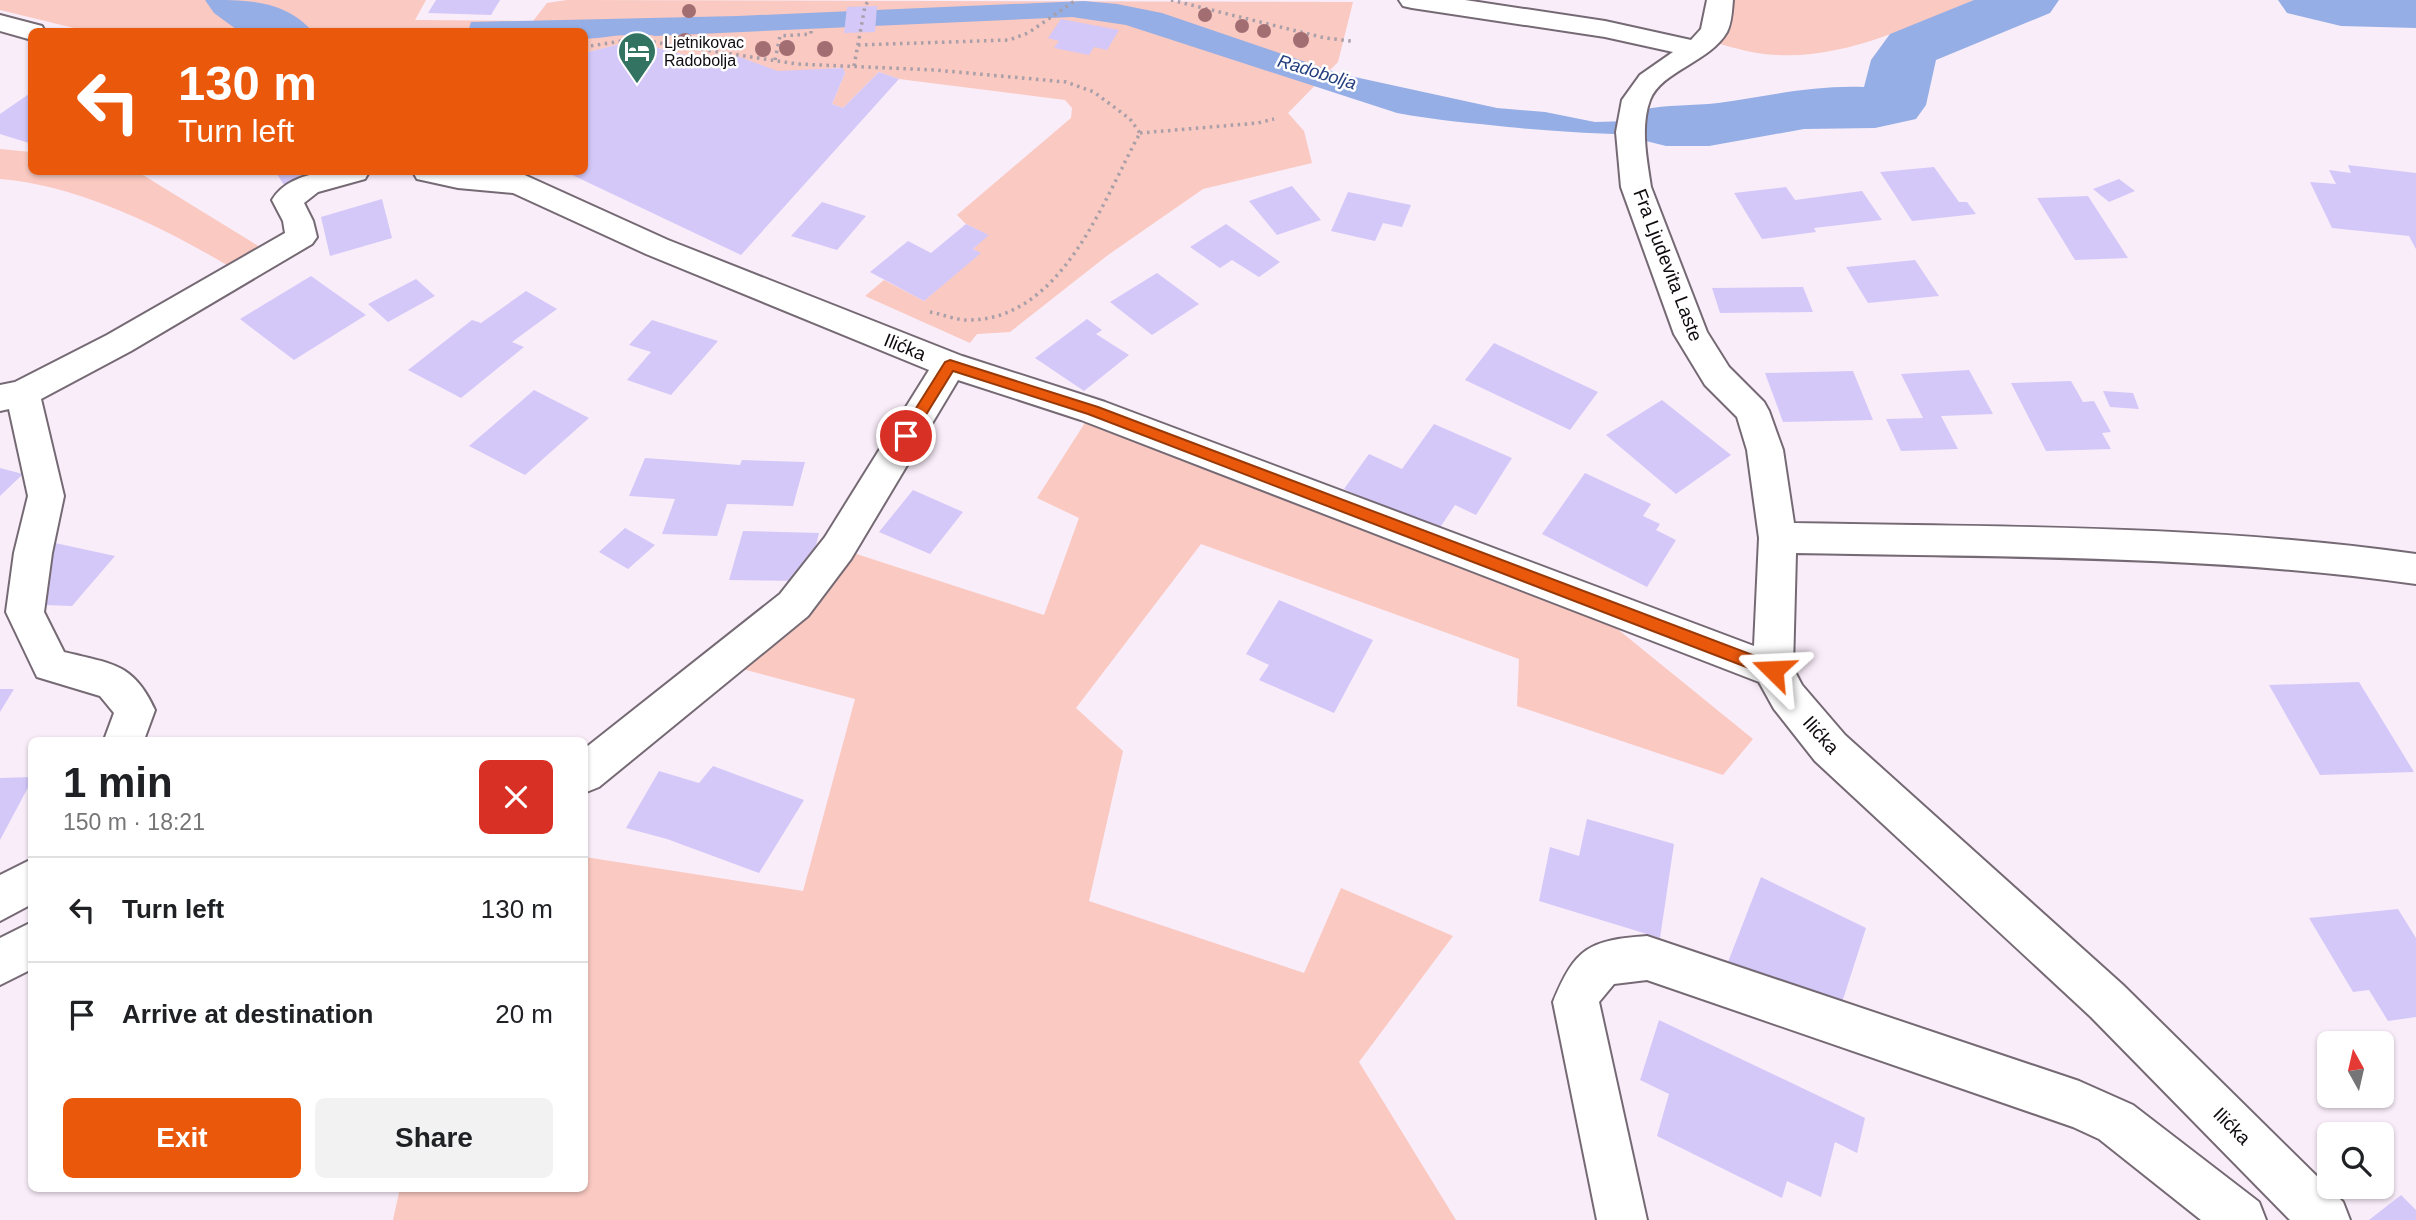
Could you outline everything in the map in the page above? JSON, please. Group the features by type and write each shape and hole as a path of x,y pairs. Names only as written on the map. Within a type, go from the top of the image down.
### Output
{"street":[{"path":"1412,0 1605,29 1696,49"},
{"name":"Fra Ljudevita Laste","path":"1720,0 1713,32 1696,49 1655,78 1637,97 1632,132 1636,187 1691,334 1717,376 1752,411 1765,450 1778,538 1773,670"},
{"path":"0,23 28,31"},
{"path":"125,737 135,710 113,681 51,665 25,612 33,553 46,496 11,396 119,343 301,237 298,221 287,200 307,185 343,175"},
{"name":"Ilićka","path":"443,175 458,178 504,177 657,247 950,365 1093,411 1773,670 1788,697 1830,748 2107,1001 2325,1220"},
{"path":"588,771 794,605 838,548 950,365"},
{"path":"1778,538 2113,544 2366,562 2416,569"},
{"path":"0,900 28,882"},
{"path":"0,962 28,946"},
{"path":"1622,1220 1576,1002 1584,979 1609,960 1647,958 1921,1054 2079,1105 2116,1122 2241,1220"}],"path":[{"path":"854,66 865,6 869,0"},
{"path":"858,45 1009,40 1028,33 1076,0"},
{"path":"1171,0 1325,38 1351,41"},
{"path":"775,60 780,36 811,34 811,29"},
{"path":"588,46 635,39 797,64 1004,75 1066,82 1094,92 1130,119 1140,133"},
{"path":"1140,133 1258,123 1275,119"},
{"path":"930,312 966,320 1009,310 1029,298 1081,247 1105,206 1140,133"}],"shaded area":[{"path":"0,0 426,0 415,20 533,21 547,3 567,0 1353,2 1338,62 1288,113 1304,131 1312,163 1203,189 1108,255 1010,332 977,334 970,343 865,296 884,280 924,301 980,253 973,249 988,235 966,224 957,215 1071,118 1072,108 1065,100 899,79 879,72 843,108 832,104 845,73 842,68 786,72 726,66 632,41 588,52 588,28 74,28 0,10"},
{"path":"1720,0 1975,0 1869,42 1813,54 1785,55 1750,52 1704,40"},
{"path":"0,149 28,152 28,175 143,175 273,255 240,273 185,241 124,212 62,190 0,179"},
{"path":"1088,418 1615,627 1753,739 1723,775 1517,706 1519,659 1201,544 1076,708 1123,751 1089,901 1304,973 1341,888 1453,936 1359,1062 1456,1220 393,1220 399,1192 588,1192 588,857 803,891 855,699 720,663 838,548 1044,615 1079,518 1037,498"}],"water":[{"path":"1084,1 1117,4 1162,13 1341,74 1497,108 1545,112 1595,122 1700,119 1708,117 1706,111 1779,100 1797,119 1762,126 1690,133 1617,134 1425,118 1397,113 1126,25 1072,17 655,36 631,34 588,39 588,28 469,28 471,22 738,16"}],"building":[{"path":"436,0 500,0 491,15 428,13"},
{"path":"877,6 875,32 844,33 847,7"},
{"path":"1061,19 1119,30 1107,50 1094,47 1089,55 1054,48 1059,41 1048,38"},
{"path":"632,41 726,66 737,56 778,71 843,68 845,73 832,104 843,108 879,72 899,79 741,255 572,175 588,175 588,52"},
{"path":"28,95 28,143 0,134 0,114"},
{"path":"2348,165 2416,173 2416,249 2409,236 2332,228 2310,182 2336,184 2329,170 2351,173"},
{"path":"1934,167 1959,202 1967,202 1976,214 1912,221 1880,172"},
{"path":"278,175 311,175 284,185"},
{"path":"2119,179 2135,191 2109,202 2093,189"},
{"path":"1292,186 1321,220 1277,235 1249,201"},
{"path":"1786,187 1795,200 1862,191 1882,220 1814,228 1816,232 1762,239 1734,193"},
{"path":"1348,192 1411,205 1402,227 1383,223 1375,241 1331,231"},
{"path":"2088,196 2128,258 2075,260 2037,198"},
{"path":"382,199 392,238 330,256 321,217"},
{"path":"822,202 866,216 837,250 791,236"},
{"path":"966,224 989,235 973,249 981,253 924,301 870,272 908,241 931,253"},
{"path":"1226,224 1280,262 1259,277 1232,260 1220,268 1190,247"},
{"path":"1915,260 1939,296 1868,303 1846,267"},
{"path":"1157,273 1199,304 1152,335 1110,302"},
{"path":"311,276 366,315 294,360 240,319"},
{"path":"416,279 435,296 388,322 368,304"},
{"path":"1803,287 1813,312 1720,313 1712,288"},
{"path":"526,291 557,309 512,342 524,347 461,398 408,370 472,320 481,323"},
{"path":"1087,319 1102,330 1096,334 1129,355 1084,391 1035,358"},
{"path":"652,320 718,341 671,395 627,380 651,352 629,345"},
{"path":"1494,343 1598,392 1570,430 1465,380"},
{"path":"1969,370 1993,414 1941,416 1958,449 1901,451 1886,419 1923,418 1901,374"},
{"path":"1853,371 1873,420 1783,422 1765,373"},
{"path":"2071,381 2083,402 2094,401 2111,432 2102,433 2111,449 2046,451 2011,383"},
{"path":"534,390 589,418 525,475 469,446"},
{"path":"2103,391 2133,393 2139,409 2110,407"},
{"path":"1662,400 1731,455 1676,494 1606,435"},
{"path":"1434,424 1512,458 1476,515 1455,505 1437,532 1344,489 1369,454 1402,469"},
{"path":"645,458 740,465 742,460 805,462 793,506 727,504 717,536 662,534 675,499 629,496"},
{"path":"0,468 23,474 0,496"},
{"path":"1585,473 1651,504 1643,516 1660,524 1656,530 1676,540 1647,587 1542,534"},
{"path":"913,490 963,512 930,554 879,532"},
{"path":"625,528 655,545 628,569 599,552"},
{"path":"743,531 819,533 807,581 729,580"},
{"path":"55,543 115,556 72,606 44,605"},
{"path":"1279,600 1373,640 1334,713 1259,680 1269,665 1246,654"},
{"path":"2359,682 2414,772 2320,775 2269,685"},
{"path":"0,689 14,689 0,712"},
{"path":"713,766 804,800 759,873 667,839 626,828 659,771 699,783"},
{"path":"28,777 28,788 0,840 0,778"},
{"path":"1587,819 1674,844 1660,938 1539,901 1550,847 1579,856"},
{"path":"1761,877 1866,928 1837,1018 1728,962"},
{"path":"2398,909 2416,938 2416,1017 2388,1021 2369,990 2353,992 2309,918"},
{"path":"1659,1020 1865,1118 1857,1153 1835,1142 1821,1197 1787,1181 1782,1198 1657,1136 1669,1094 1640,1080"},
{"path":"2401,1195 2416,1210 2416,1220 2369,1220"}],"waterway":[{"name":"Radobolja","path":"236,0 276,28"},
{"name":"Radobolja","path":"1666,125 1715,124 1817,107 1875,108 1893,105 1901,67 1912,47 2028,0"},
{"name":"Radobolja","path":"2309,0 2341,7 2416,9"}],"place":[{"name":"Ljetnikovac Radobolja","path":"637,85"}],"route":[{"path":"906,436 950,365 1093,411 1773,670"}]}
